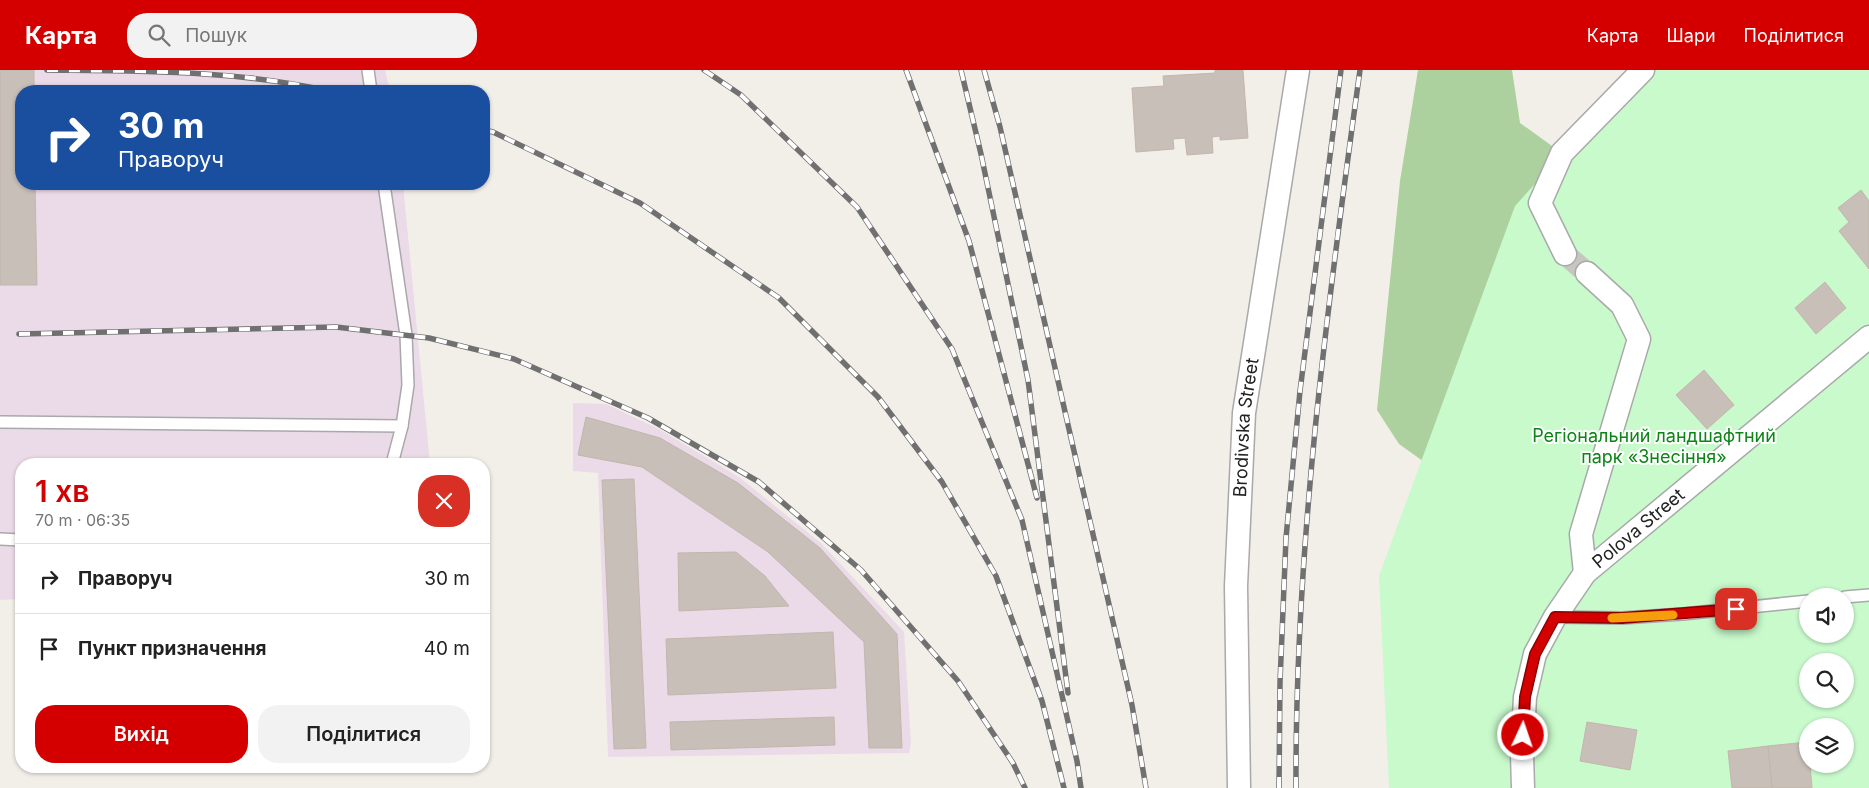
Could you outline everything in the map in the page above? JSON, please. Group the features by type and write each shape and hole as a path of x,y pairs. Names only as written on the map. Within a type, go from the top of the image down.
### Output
{"street":[{"name":"Brodivska Street","path":"1239,788 1236,586 1244,414 1298,70"},
{"path":"1565,254 1540,203 1562,153 1643,70"},
{"path":"1585,573 1581,534 1640,338 1622,305 1587,273"},
{"name":"Polova Street","path":"1523,788 1522,754 1525,697 1535,654 1555,617 1585,573 1869,337"}],"lane":[{"path":"368,70 370,85"},
{"path":"385,190 406,335 408,386 402,426 394,458"},
{"path":"0,422 402,426"},
{"path":"0,539 15,540"},
{"path":"1854,596 1869,595"},
{"path":"1555,617 1622,618 1683,614 1799,602"}],"shaded area":[{"path":"0,70 385,70 389,85 15,85 15,190 404,190 429,458 15,458 15,599 0,600"},
{"path":"573,403 606,404 659,429 739,477 821,543 904,632 911,743 909,753 608,757 598,473 573,471"}],"green space":[{"path":"1418,70 1512,70 1520,123 1591,174 1469,494 1399,444 1377,410 1400,181"},
{"name":"Регіональний ландшафтний парк «Знесіння»","path":"1637,70 1869,70 1869,788 1389,788 1379,576 1515,206"}],"building":[{"path":"0,70 34,70 34,85 15,85 15,190 35,190 37,285 0,285"},
{"path":"1215,70 1243,70 1248,138 1220,140 1220,136 1212,137 1213,153 1187,155 1185,138 1173,139 1174,149 1136,152 1132,88 1164,86 1163,76 1215,73"},
{"path":"1861,190 1869,201 1869,269 1839,231 1849,222 1838,208"},
{"path":"1825,282 1846,308 1816,334 1795,308"},
{"path":"1704,370 1734,405 1707,429 1676,395"},
{"path":"586,417 660,438 738,483 820,548 897,634 902,748 869,748 864,642 768,552 642,467 578,455"},
{"path":"634,479 646,748 614,749 602,480"},
{"path":"736,552 765,576 789,606 679,611 678,553"},
{"path":"833,632 836,688 668,695 666,639"},
{"path":"834,717 835,745 671,750 670,722"},
{"path":"1587,722 1637,730 1630,770 1580,761"},
{"path":"1799,743 1799,773 1811,773 1812,788 1772,788 1768,746"},
{"path":"1768,746 1772,788 1732,788 1728,751"}],"tunnel":[{"path":"1565,254 1587,273"}],"railway":[{"path":"47,70 224,75 299,85"},
{"path":"704,70 741,95 857,207 952,349 1022,520 1077,761 1081,788"},
{"path":"906,70 969,241 1037,498"},
{"path":"961,70 981,154 1028,380 1068,693"},
{"path":"984,70 1000,127 1132,705 1146,788"},
{"path":"1279,788 1280,682 1286,538 1300,391 1341,70"},
{"path":"1296,788 1301,608 1315,428 1360,70"},
{"path":"490,131 640,203 779,298 878,397 942,482 996,576 1042,701 1064,788"},
{"path":"19,334 336,327 429,338 514,359 648,418 759,482 861,570 958,681 1013,763 1025,788"}],"slow traffic":[{"path":"1612,618 1673,615"}],"route":[{"path":"1523,735 1525,697 1535,654 1555,617 1622,618 1736,609"}]}
